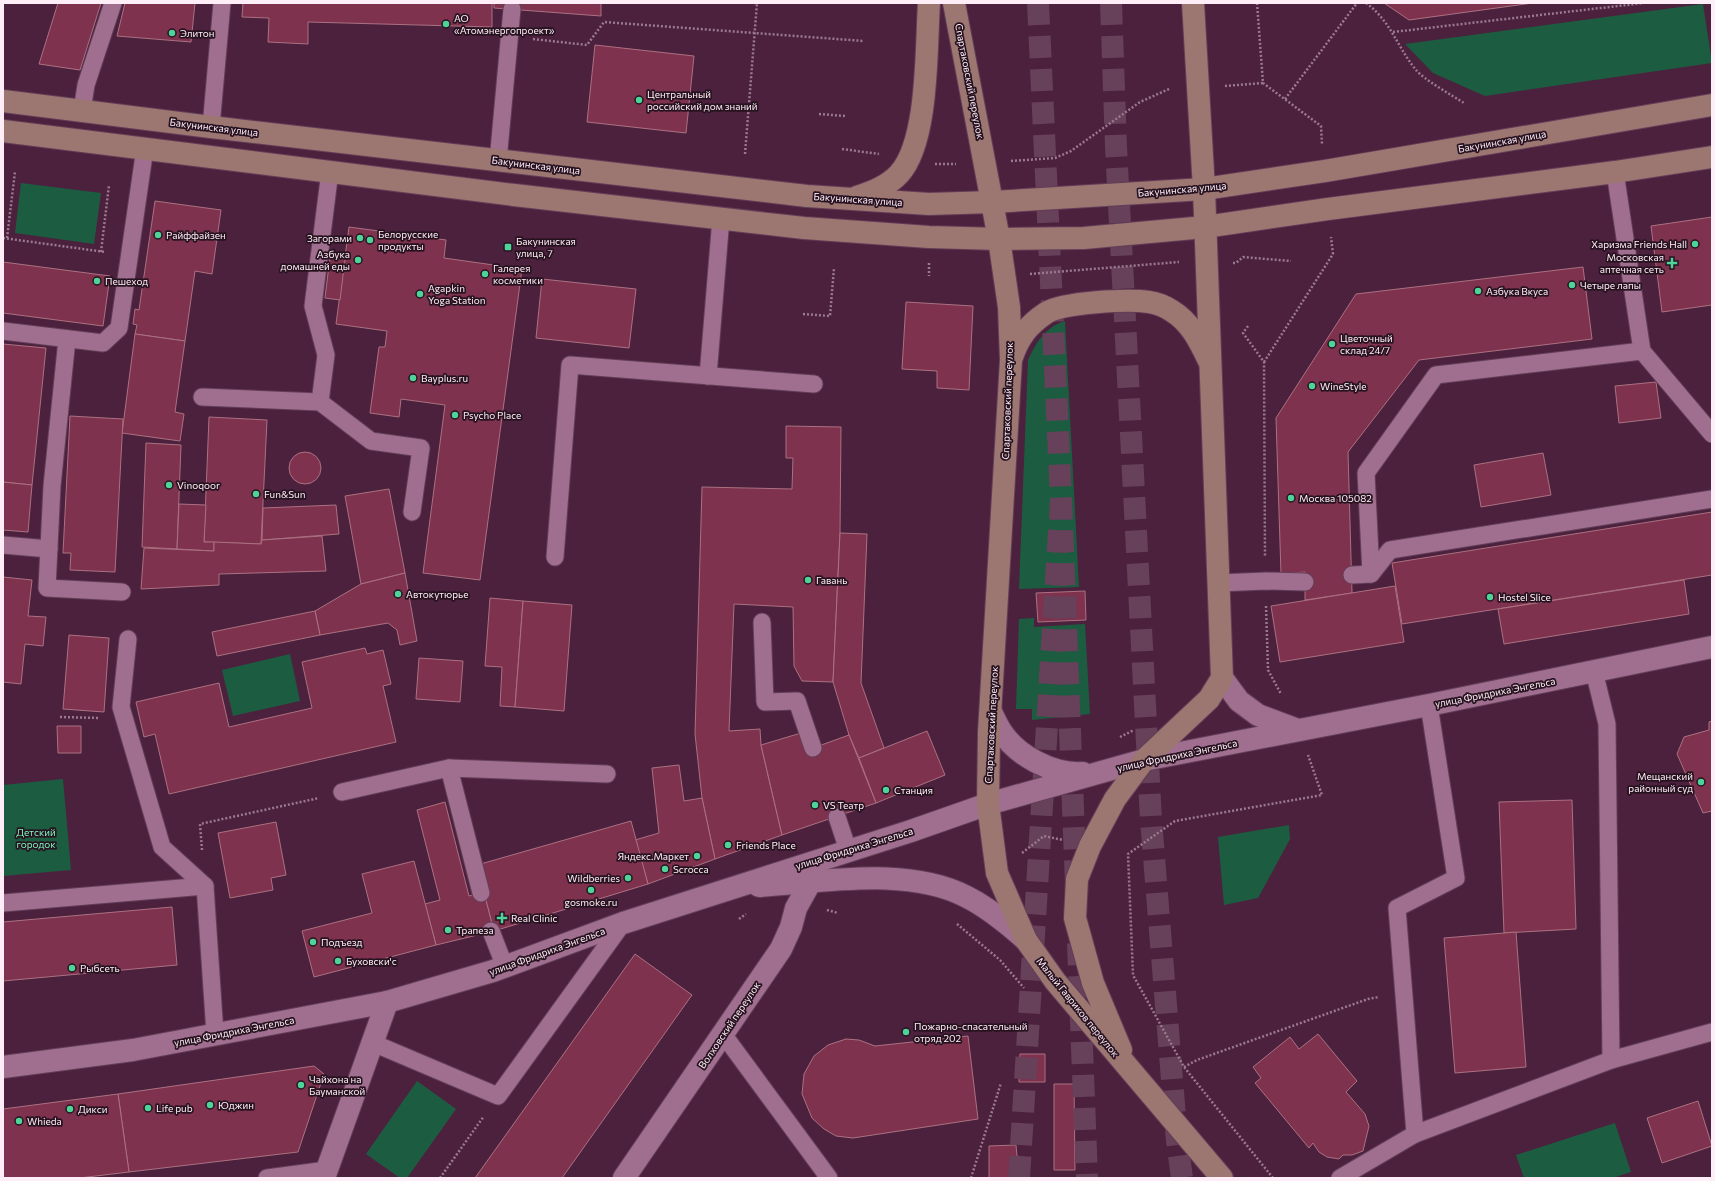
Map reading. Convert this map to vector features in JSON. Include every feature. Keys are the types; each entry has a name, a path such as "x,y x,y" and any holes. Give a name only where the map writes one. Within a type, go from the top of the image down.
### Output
{"main road":[{"path":"852,199 887,184 900,174 908,161 917,134 921,112 929,3"},
{"name":"Спартаковский переулок","path":"954,3 993,202 1009,307 1011,360 991,712 988,804"},
{"path":"1144,760 1209,699 1222,678 1204,189 1193,3"},
{"name":"Бакунинская улица","path":"3,101 498,161 807,196 929,204 993,202 1204,189 1326,171 1712,105"},
{"path":"3,131 514,195 812,229 929,237 999,239 1084,238 1205,227 1328,209 1615,172 1712,157"},
{"path":"1011,360 1019,338 1034,321 1048,312 1082,303 1149,302 1171,310 1184,320 1198,338 1210,363"},
{"name":"Малый Гавриков переулок","path":"1130,1071 1093,983 1075,918 1077,879 1090,846 1115,799 1144,760"},
{"name":"Малый Гавриков переулок","path":"988,804 997,873 1026,940 1055,981 1222,1178"}],"street":[{"name":"улица Фридриха Энгельса","path":"3,1067 133,1050 387,1002 505,967 623,922 988,804 1144,760 1429,705 1712,647"},
{"path":"1222,678 1239,701 1258,715 1299,730"},
{"path":"991,712 1001,732 1017,749 1036,762 1058,770 1081,774 1104,771"},
{"name":"Волховский переулок","path":"624,1178 781,949 791,927 796,908 810,883 811,862"},
{"path":"726,888 854,880 909,880 938,886 967,896 998,916 1026,940"},
{"path":"325,1174 387,1002"}],"lane":[{"path":"82,111 86,85 113,3"},
{"path":"211,127 222,3"},
{"path":"498,161 512,9"},
{"path":"3,331 103,343 119,328 145,148"},
{"path":"320,402 326,355 313,306 330,171"},
{"path":"1615,172 1642,351 1712,434"},
{"path":"708,376 720,218"},
{"path":"67,339 52,486 47,588 122,592"},
{"path":"1371,574 1366,473 1436,375 1642,351"},
{"path":"555,557 570,365 814,384"},
{"path":"202,396 320,402 371,441 421,448 412,512"},
{"path":"1352,575 1371,574 1390,550 1712,499"},
{"path":"3,545 49,549"},
{"path":"1218,583 1266,580 1305,582"},
{"path":"762,622 765,702 797,701 813,748"},
{"path":"128,639 121,707 162,847 205,886 215,1034"},
{"path":"1594,671 1607,724 1611,1060"},
{"path":"1415,1134 1397,908 1456,878 1429,705"},
{"path":"449,768 481,893"},
{"path":"342,792 449,768 607,774"},
{"path":"837,817 848,850"},
{"path":"3,903 205,886"},
{"path":"373,1043 498,1096 623,922"},
{"path":"491,931 505,967"},
{"path":"1340,1178 1415,1134 1611,1060 1712,1032"},
{"path":"723,1034 829,1178"},
{"path":"267,1178 325,1174"}],"path":[{"path":"745,154 757,3"},
{"path":"1257,3 1263,83"},
{"path":"1285,99 1357,3"},
{"path":"1366,3 1376,11 1393,32 1416,71 1464,103"},
{"path":"1393,32 1644,3"},
{"path":"510,37 587,45 604,22 864,41"},
{"path":"1224,86 1263,83 1321,126 1323,146"},
{"path":"1008,161 1055,158 1071,151 1140,102 1170,89"},
{"path":"819,114 845,116"},
{"path":"842,150 881,154"},
{"path":"929,165 961,163"},
{"path":"15,172 5,238 129,255"},
{"path":"101,252 109,184"},
{"path":"1273,1178 1184,1067 1134,975 1128,854 1174,821 1322,795 1299,730 1268,670 1264,362 1333,254 1331,233"},
{"path":"1230,263 1236,263 1243,257 1291,261"},
{"path":"1024,274 1184,262"},
{"path":"803,314 830,316 834,268"},
{"path":"1248,326 1243,333 1264,362"},
{"path":"60,717 124,719"},
{"path":"1119,737 1139,728"},
{"path":"205,886 200,824 342,792"},
{"path":"1017,858 1044,836 1064,840"},
{"path":"1184,1067 1197,1060 1368,999 1404,993"},
{"path":"971,1178 1001,1083"},
{"path":"440,1178 498,1096"}],"green space":[{"path":"1703,4 1712,63 1485,96 1433,73 1405,44"},
{"path":"21,183 101,193 94,244 15,233"},
{"path":"1065,321 1079,587 1019,589 1028,360 1034,347 1042,336 1052,327"},
{"path":"1034,618 1034,627 1085,624 1090,714 1032,720 1032,709 1016,709 1019,619"},
{"path":"290,654 300,701 233,716 222,670"},
{"name":"Детский городок","path":"63,779 71,870 3,876 3,785"},
{"path":"1289,825 1290,839 1258,898 1224,905 1218,837"},
{"path":"417,1081 456,1109 407,1178 400,1178 366,1154"},
{"path":"1615,1123 1631,1172 1612,1178 1524,1178 1516,1155"}],"building":[{"path":"58,3 101,3 80,70 39,64"},
{"path":"125,3 195,3 191,42 117,36"},
{"name":"АО «Атомэнергопроект»","path":"243,3 492,3 492,27 308,22 308,44 268,42 269,18 242,17"},
{"path":"494,3 601,3 601,16 494,8"},
{"path":"1384,3 1533,3 1409,20"},
{"name":"Центральный российский дом знаний","path":"595,45 694,56 686,133 587,122"},
{"path":"155,201 221,210 212,274 195,271 185,341 135,334 137,325 133,324 135,309 139,310"},
{"path":"1712,217 1712,305 1662,312 1651,226"},
{"path":"349,227 446,240 444,258 522,269 480,580 423,573 445,405 401,399 399,417 370,413 379,347 385,347 387,331 336,324"},
{"path":"330,257 345,259 340,300 325,298"},
{"path":"3,262 110,276 103,326 3,313"},
{"path":"1583,267 1592,339 1419,360 1348,452 1352,593 1305,600 1305,572 1281,574 1276,418 1356,294"},
{"path":"542,279 636,289 629,348 536,338"},
{"path":"906,302 973,306 969,390 937,388 937,371 902,369"},
{"path":"135,334 185,341 175,412 184,414 180,441 122,433"},
{"path":"3,344 46,348 32,485 3,482"},
{"path":"1656,382 1661,418 1619,423 1615,386"},
{"path":"70,416 123,419 115,572 70,570 71,553 63,553"},
{"path":"209,417 267,420 261,544 204,542"},
{"path":"786,426 841,427 840,533 833,682 802,681 794,666 793,607 734,604 729,731 760,729 761,745 782,835 715,859 702,798 695,734 702,487 792,489 793,458 786,458"},
{"path":"146,443 181,445 177,549 142,547"},
{"path":"302,452 308,452 318,459 321,468 320,474 314,481 308,484 302,484 292,477 289,471 289,465 296,455"},
{"path":"1543,453 1551,495 1481,507 1474,465"},
{"path":"3,482 32,485 28,532 3,530"},
{"path":"389,489 405,573 361,584 345,496"},
{"path":"179,504 206,505 204,542 214,542 214,551 177,549"},
{"path":"336,505 339,534 262,540 263,508"},
{"path":"1712,512 1712,575 1402,624 1392,563"},
{"path":"840,533 867,534 861,683 884,748 859,758 849,735 833,682"},
{"path":"322,536 326,571 219,574 219,585 141,589 144,548 214,551 214,542 261,544 262,540"},
{"path":"405,573 417,641 400,645 397,630 388,623 320,635 315,611 361,584"},
{"path":"3,577 32,580 28,616 46,617 43,646 25,644 21,684 3,682"},
{"path":"1684,580 1689,614 1504,644 1498,609"},
{"path":"1395,586 1404,642 1280,662 1271,606"},
{"path":"1085,591 1086,620 1038,622 1036,593"},
{"path":"490,598 523,601 515,707 500,706 502,667 485,666"},
{"path":"523,601 572,605 564,711 515,707"},
{"path":"315,611 320,635 217,656 212,632"},
{"path":"69,635 109,638 104,712 63,709"},
{"path":"365,648 367,654 383,650 391,684 383,686 396,742 169,794 155,734 144,737 136,702 219,683 229,727 312,708 302,662"},
{"path":"419,658 463,661 460,702 416,699"},
{"name":"Мещанский районный суд","path":"1712,721 1712,811 1703,813 1677,754 1684,737 1709,730 1709,722"},
{"path":"57,726 81,726 81,753 58,753"},
{"path":"927,731 945,775 876,803 859,758"},
{"path":"801,733 813,748 849,735 876,803 782,835 761,745"},
{"path":"679,765 684,801 702,798 715,859 648,884 635,840 659,833 652,768"},
{"path":"1572,800 1576,929 1504,933 1499,802"},
{"path":"445,802 469,896 484,892 494,931 436,945 425,904 440,900 417,810"},
{"path":"631,821 648,884 494,931 477,865"},
{"path":"276,822 286,875 271,878 273,890 230,898 218,833"},
{"path":"414,861 436,945 314,977 302,931 372,913 362,874"},
{"path":"172,907 177,965 3,981 3,922"},
{"path":"1516,932 1526,1067 1455,1073 1444,938"},
{"path":"635,954 692,995 562,1178 475,1178"},
{"path":"1318,1034 1357,1081 1346,1092 1365,1114 1369,1126 1363,1151 1352,1155 1343,1155 1339,1159 1327,1157 1319,1152 1313,1143 1309,1148 1255,1083 1261,1078 1253,1067 1290,1037 1299,1049"},
{"path":"968,1036 978,1119 853,1138 836,1136 824,1129 812,1118 802,1094 804,1074 814,1056 828,1045 846,1039 859,1040 875,1046"},
{"path":"1020,1054 1045,1054 1045,1082 1019,1082"},
{"path":"314,1066 324,1074 298,1152 129,1172 118,1094"},
{"path":"1054,1084 1074,1084 1075,1170 1054,1170"},
{"path":"118,1094 129,1172 79,1178 3,1178 3,1109"},
{"path":"1698,1101 1712,1146 1662,1163 1647,1118"},
{"path":"1016,1145 1019,1178 989,1178 989,1146"}],"tunnel":[{"path":"1038,3 1061,499 1076,885"},
{"path":"1111,3 1116,147 1151,820 1177,1141 1182,1178"},
{"path":"1019,1178 1061,499"},
{"path":"1078,943 1087,1178"}],"place":[{"name":"АО «Атомэнергопроект»","path":"446,24"},
{"name":"Элитон","path":"172,33"},
{"name":"Центральный российский дом знаний","path":"639,100"},
{"name":"Райффайзен","path":"158,235"},
{"name":"Загорами","path":"360,238"},
{"name":"Белорусские продукты","path":"370,240"},
{"name":"Харизма Friends Hall","path":"1695,244"},
{"name":"Бакунинская улица, 7","path":"508,247"},
{"name":"Азбука домашней еды","path":"358,260"},
{"name":"Московская аптечная сеть","path":"1672,263"},
{"name":"Галерея косметики","path":"485,274"},
{"name":"Пешеход","path":"97,281"},
{"name":"Четыре лапы","path":"1572,285"},
{"name":"Азбука Вкуса","path":"1478,291"},
{"name":"Agapkin Yoga Station","path":"420,294"},
{"name":"Цветочный склад 24/7","path":"1332,344"},
{"name":"Bayplus.ru","path":"413,378"},
{"name":"WineStyle","path":"1312,386"},
{"name":"Psycho Place","path":"455,415"},
{"name":"Vinoqoor","path":"169,485"},
{"name":"Fun&Sun","path":"256,494"},
{"name":"Москва 105082","path":"1291,498"},
{"name":"Гавань","path":"808,580"},
{"name":"Автокутюрье","path":"398,594"},
{"name":"Hostel Slice","path":"1490,597"},
{"name":"Мещанский районный суд","path":"1701,782"},
{"name":"Станция","path":"886,790"},
{"name":"VS Театр","path":"815,805"},
{"name":"Friends Place","path":"728,845"},
{"name":"Яндекс.Маркет","path":"697,856"},
{"name":"Scrocca","path":"665,869"},
{"name":"Wildberries","path":"628,878"},
{"name":"gosmoke.ru","path":"591,890"},
{"name":"Real Clinic","path":"502,918"},
{"name":"Трапеза","path":"448,930"},
{"name":"Подъезд","path":"313,942"},
{"name":"Буховски'с","path":"338,961"},
{"name":"Рыбсеть","path":"72,968"},
{"name":"Пожарно-спасательный отряд 202","path":"906,1032"},
{"name":"Чайхона на Бауманской","path":"301,1085"},
{"name":"Юджин","path":"210,1105"},
{"name":"Life pub","path":"148,1108"},
{"name":"Дикси","path":"70,1109"},
{"name":"Whieda","path":"19,1121"}]}
